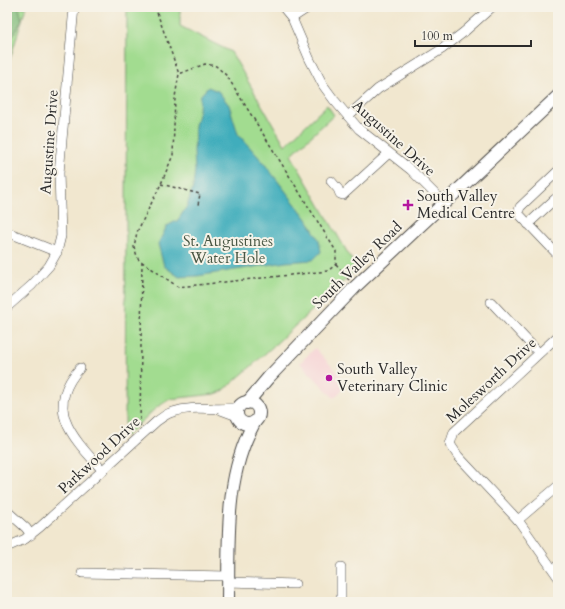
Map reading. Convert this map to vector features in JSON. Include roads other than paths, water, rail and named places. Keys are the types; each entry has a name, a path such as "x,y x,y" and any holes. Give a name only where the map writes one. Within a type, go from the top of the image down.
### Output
{"main road":[{"name":"South Valley Road","path":"228,602 232,496 236,468 241,449 244,411 260,394 268,378 354,287 558,96"},
{"name":"South Valley Road","path":"241,449 258,416 244,411"}],"street":[{"name":"Augustine Drive","path":"7,307 32,285 50,266 57,252 61,236 59,173 74,7"},
{"name":"Augustine Drive","path":"283,7 292,18 310,60 323,85 334,100 365,134 411,170 444,203"},
{"path":"292,18 309,7"},
{"path":"348,116 378,89 442,49 492,7"},
{"path":"331,181 338,189 340,194 343,195 389,153"},
{"path":"558,171 520,207 518,213 558,255"},
{"path":"528,224 555,199 558,202"},
{"path":"7,232 57,252"},
{"path":"491,302 539,353"},
{"name":"Molesworth Drive","path":"558,336 454,432 450,444 458,456 518,520 558,577"},
{"path":"80,368 72,376 63,397 63,412 71,432 80,446 103,471"},
{"name":"Parkwood Drive","path":"7,547 28,537 103,471 156,421 172,412 182,409 199,408 244,411"},
{"path":"518,520 558,486"},
{"path":"7,512 26,528 28,537"},
{"path":"341,567 341,602"},
{"path":"82,573 228,579 295,584"}],"water":[{"path":"208,87 218,91 229,105 238,134 263,162 307,219 319,240 321,252 313,260 286,262 197,276 179,277 164,266 158,244 167,226 178,220 187,206 193,187 195,170 195,126 199,110 200,96"}],"place":[{"name":"South Valley Medical Centre","path":"408,205"},
{"name":"South Valley Veterinary Clinic","path":"329,378"}],"park label":[{"name":"St. Augustines Water Hole","path":"228,250"}]}
